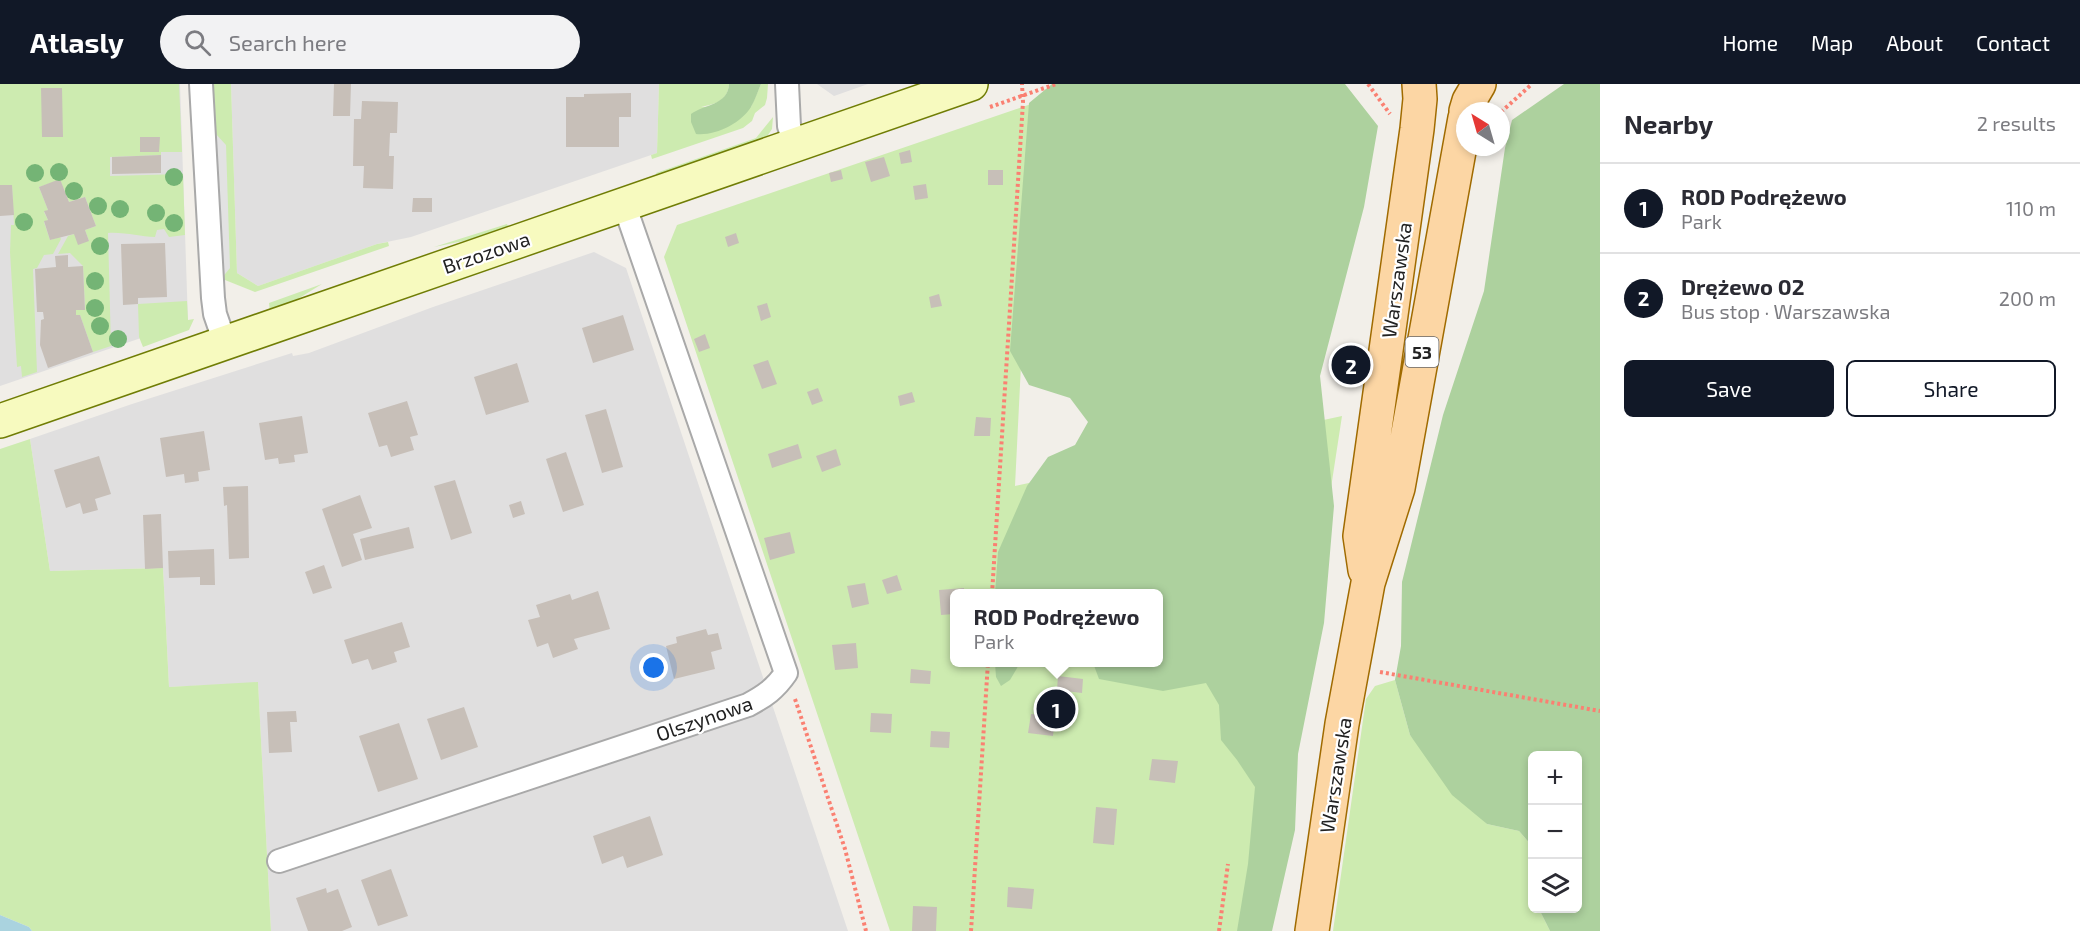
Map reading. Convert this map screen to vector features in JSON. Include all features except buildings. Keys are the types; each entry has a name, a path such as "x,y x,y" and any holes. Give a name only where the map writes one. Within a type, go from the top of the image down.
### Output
{"main road":[{"name":"Brzozowa","path":"0,421 971,84"},
{"name":"Warszawska","path":"1368,583 1360,536 1417,129 1419,84"},
{"path":"1469,102 1479,84"},
{"name":"Warszawska","path":"1312,931 1352,667 1368,583 1398,488 1458,156"}],"street":[{"path":"201,84 213,298 215,314 225,343"},
{"path":"787,84 789,126 795,146"},
{"path":"624,204 786,672"},
{"name":"Olszynowa","path":"279,861 748,705 767,695 786,672"}],"path":[{"path":"992,589 1022,84"},
{"path":"1510,104 1532,84"},
{"path":"971,931 988,667"},
{"path":"1352,667 1600,711"},
{"path":"786,672 845,849 866,931"},
{"path":"1219,931 1228,864"}],"shaded area":[{"path":"0,84 180,84 188,322 0,386"},
{"path":"231,84 659,84 657,153 411,237 377,244 258,286 237,273"},
{"path":"817,84 868,84 834,96"},
{"path":"215,133 226,145 230,268 221,279"},
{"path":"594,252 626,268 848,931 271,931 258,683 169,687 163,568 50,571 30,439 292,353 293,356 309,353 433,307"}],"green space":[{"path":"0,84 179,84 182,152 110,157 110,176 183,174 185,235 169,237 164,229 157,230 155,237 108,233 111,346 93,352 80,315 76,315 76,310 85,309 83,266 70,253 58,254 68,236 74,234 89,241 85,230 96,226 85,197 69,202 60,180 39,187 48,210 44,212 48,220 44,222 50,240 60,237 61,239 53,254 44,255 37,268 33,269 37,372 22,377 21,366 17,367 10,252 11,225 14,225 12,185 0,185"},
{"path":"213,84 231,84 237,273 258,286 377,244 388,242 389,246 255,292 221,280"},
{"path":"659,84 729,84 723,98 716,103 701,107 751,107 761,84 768,84 765,105 743,128 652,159 651,155 657,153"},
{"path":"729,84 761,84 751,107 741,118 720,131 696,134 691,122 691,114 720,100 728,91"},
{"path":"1052,84 1345,84 1378,126 1364,207 1320,376 1334,506 1324,623 1298,754 1295,830 1272,931 1237,931 1248,864 1255,787 1221,740 1219,705 1206,683 1163,691 1099,679 1094,667 1163,667 1163,589 995,589 998,552 1027,486 1048,457 1075,445 1088,422 1070,398 1029,385 1010,351 1029,103"},
{"path":"1564,84 1600,84 1600,931 1550,931 1541,913 1582,913 1582,751 1528,751 1528,841 1519,831 1487,824 1452,795 1410,735 1395,680 1401,646 1402,582 1443,415 1484,291 1504,156 1510,156 1512,120"},
{"path":"1034,103 1015,486 1342,416 1263,931 890,931 664,257 677,225"},
{"path":"773,117 772,129 764,141 657,176 656,173 756,138"},
{"path":"507,224 509,228 498,234 434,247"},
{"path":"322,284 283,308 270,313 269,303"},
{"path":"187,301 188,320 194,319 189,330 143,347 139,337 138,304"},
{"path":"30,439 50,571 163,568 169,687 258,682 271,931 32,931 29,927 0,915 0,449"},
{"path":"995,667 1018,667 1010,680 1001,686 996,677"},
{"path":"1395,680 1410,735 1487,824 1519,831 1528,841 1528,913 1541,913 1550,931 1333,931 1366,699 1375,686"}],"water":[{"path":"0,915 29,927 32,931 0,931"}],"place":[{"name":"Drężewo 02","path":"1351,365"},
{"name":"ROD Podrężewo","path":"1056,709"}]}
